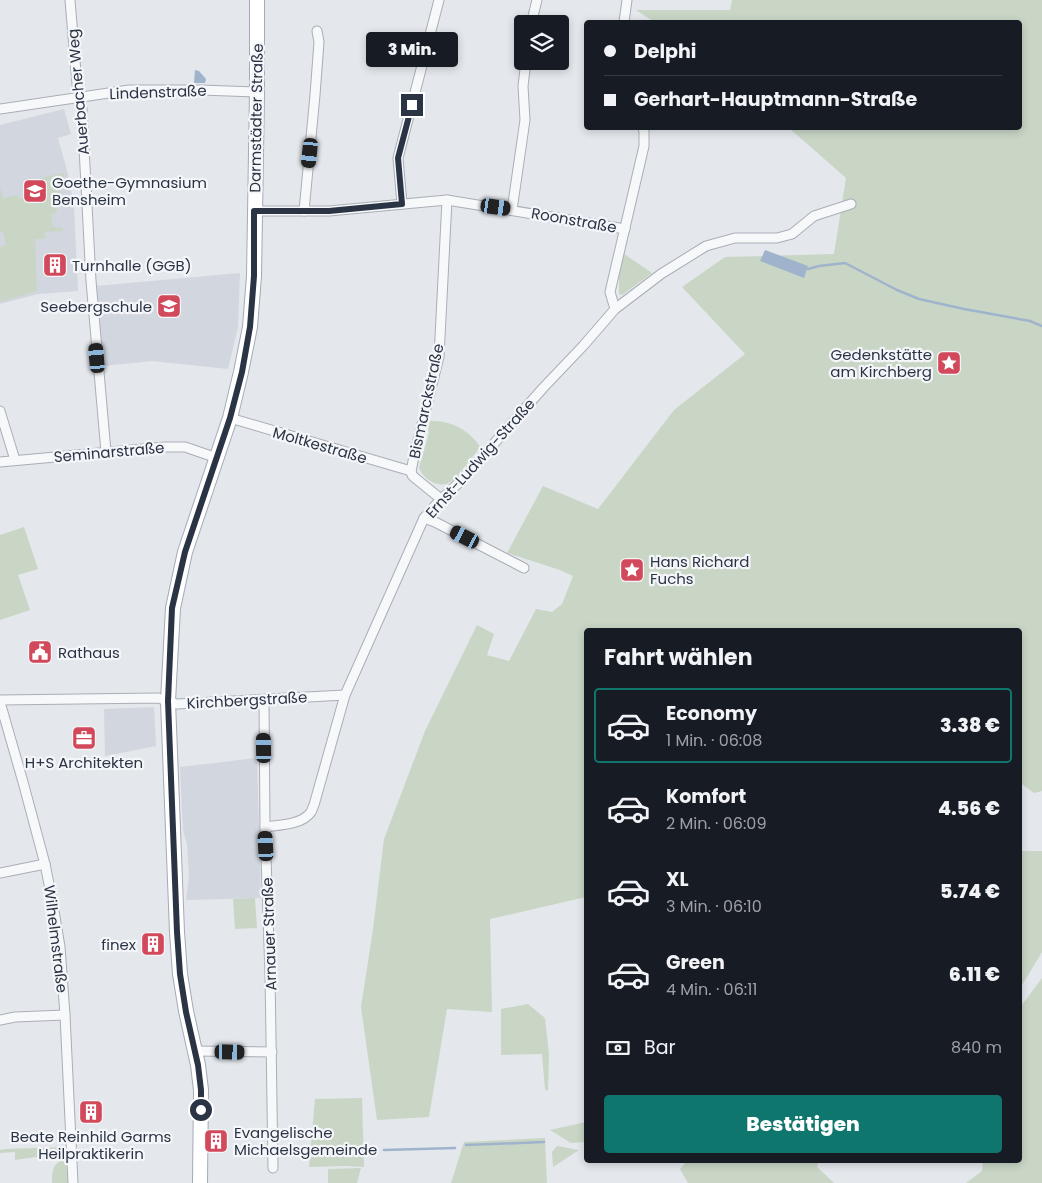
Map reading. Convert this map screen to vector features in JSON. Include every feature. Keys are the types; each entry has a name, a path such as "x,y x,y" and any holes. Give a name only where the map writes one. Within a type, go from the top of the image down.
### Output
{"main road":[{"name":"Darmstädter Straße","path":"200,1183 201,1090 198,1065 180,974 177,932 168,701 172,608 185,552 230,418 242,372 250,327 254,276 257,0"}],"street":[{"name":"Auerbacher Weg","path":"70,0 74,58 82,109 91,281 106,452"},
{"path":"402,204 398,158 439,0"},
{"path":"533,15 537,0"},
{"path":"624,20 626,0"},
{"path":"304,211 316,86 319,42 317,31"},
{"path":"512,210 525,120 523,86 525,70"},
{"name":"Lindenstraße","path":"0,109 129,90 257,92"},
{"path":"615,309 610,292 644,146 643,130"},
{"name":"Roonstraße","path":"254,211 343,210 447,200 625,229"},
{"name":"Bismarckstraße","path":"441,499 415,478 411,471 439,357 447,200"},
{"name":"Ernst-Ludwig-Straße","path":"265,827 289,823 304,818 310,813 314,805 345,695 424,518 461,481 543,388 584,346 615,309 661,274 706,246 735,238 777,238 792,234 814,216 851,204"},
{"path":"0,411 15,460"},
{"name":"Moltkestraße","path":"230,418 411,471"},
{"name":"Seminarstraße","path":"0,462 165,447 185,448 217,458"},
{"path":"424,518 524,568"},
{"name":"Kirchbergstraße","path":"0,701 158,698 177,704 345,695"},
{"name":"Arnauer Straße","path":"264,700 273,1168"},
{"name":"Wilhelmstraße","path":"0,701 45,864 60,947 73,1183"},
{"path":"0,873 45,864"},
{"path":"0,1020 15,1017 65,1015"},
{"path":"195,1051 272,1052"}],"shaded area":[{"name":"Goethe-Gymnasium Bensheim","path":"64,109 71,134 58,138 68,174 74,207 78,291 38,294 0,304 0,125"},
{"name":"Seebergschule","path":"240,273 238,327 228,369 152,361 104,366 96,286"},
{"path":"154,707 156,746 105,756 104,709"},
{"path":"257,758 261,898 186,900 189,875 187,845 183,830 180,767"}],"green space":[{"path":"732,0 1042,0 1042,791 1034,793 1022,784 1022,628 584,628 584,897 490,919 492,1012 447,1009 429,1117 377,1120 361,1007 384,839 425,731 477,625 494,634 487,655 509,661 536,609 552,612 562,604 573,576 507,553 543,486 598,509 674,410 745,354 682,287 725,257 834,254 846,178 791,130 1022,130 1022,20 651,20 636,10 730,10"},
{"path":"63,173 65,184 58,186 61,194 55,201 57,208 51,218 53,227 63,228 63,231 45,232 45,239 35,239 37,291 0,302 0,247 6,245 3,232 0,232 0,187 3,198 18,195 19,199 30,197 28,192 32,191 29,181"},
{"path":"624,254 652,273 622,295 619,294 619,274"},
{"path":"430,421 445,422 459,427 471,436 480,447 459,474 447,484 438,484 428,480 419,468 429,433"},
{"path":"24,527 38,569 18,575 30,610 0,620 0,535"},
{"path":"1022,851 1042,851 1042,952 1022,985"},
{"path":"255,898 257,928 235,929 233,899"},
{"path":"1042,978 1042,1183 966,1183 982,1171 983,1163 1022,1163 1022,1005"},
{"path":"528,1004 545,1018 549,1054 547,1091 545,1089 542,1054 501,1055 501,1009"},
{"path":"362,1098 364,1167 309,1167 315,1099"},
{"path":"584,1122 584,1142 571,1143 550,1130"},
{"path":"545,1138 547,1183 451,1183 464,1142"},
{"path":"557,1146 579,1150 553,1167 552,1152"},
{"path":"65,1147 50,1155 15,1160 15,1152 0,1153 0,1150 5,1149"},
{"path":"60,1161 66,1161 68,1183 52,1183 52,1173"},
{"path":"685,1163 818,1163 817,1167 834,1183 688,1183 680,1169"},
{"path":"361,1168 357,1183 328,1183 328,1169"}],"water":[{"path":"195,70 199,71 206,79 205,83 194,83"},
{"path":"765,250 808,266 804,278 760,261"}],"waterway":[{"path":"808,269 845,263 897,290 919,299 1030,321 1042,326"},
{"path":"466,1145 544,1142"},
{"path":"384,1150 455,1148"}],"place":[{"name":"Goethe-Gymnasium Bensheim","path":"35,191"},
{"name":"Turnhalle (GGB)","path":"55,265"},
{"name":"Seebergschule","path":"169,306"},
{"name":"Gedenkstätte am Kirchberg","path":"949,363"},
{"name":"Hans Richard Fuchs","path":"632,570"},
{"name":"Rathaus","path":"40,652"},
{"name":"H+S Architekten","path":"84,738"},
{"name":"finex","path":"153,944"},
{"name":"Beate Reinhild Garms Heilpraktikerin","path":"91,1112"},
{"name":"Evangelische Michaelsgemeinde","path":"216,1141"}],"route":[{"path":"201,1110 198,1065 186,1012 180,974 177,932 168,701 172,608 185,552 230,418 242,372 250,327 254,276 254,211 329,211 402,204 398,158 412,105"}]}
